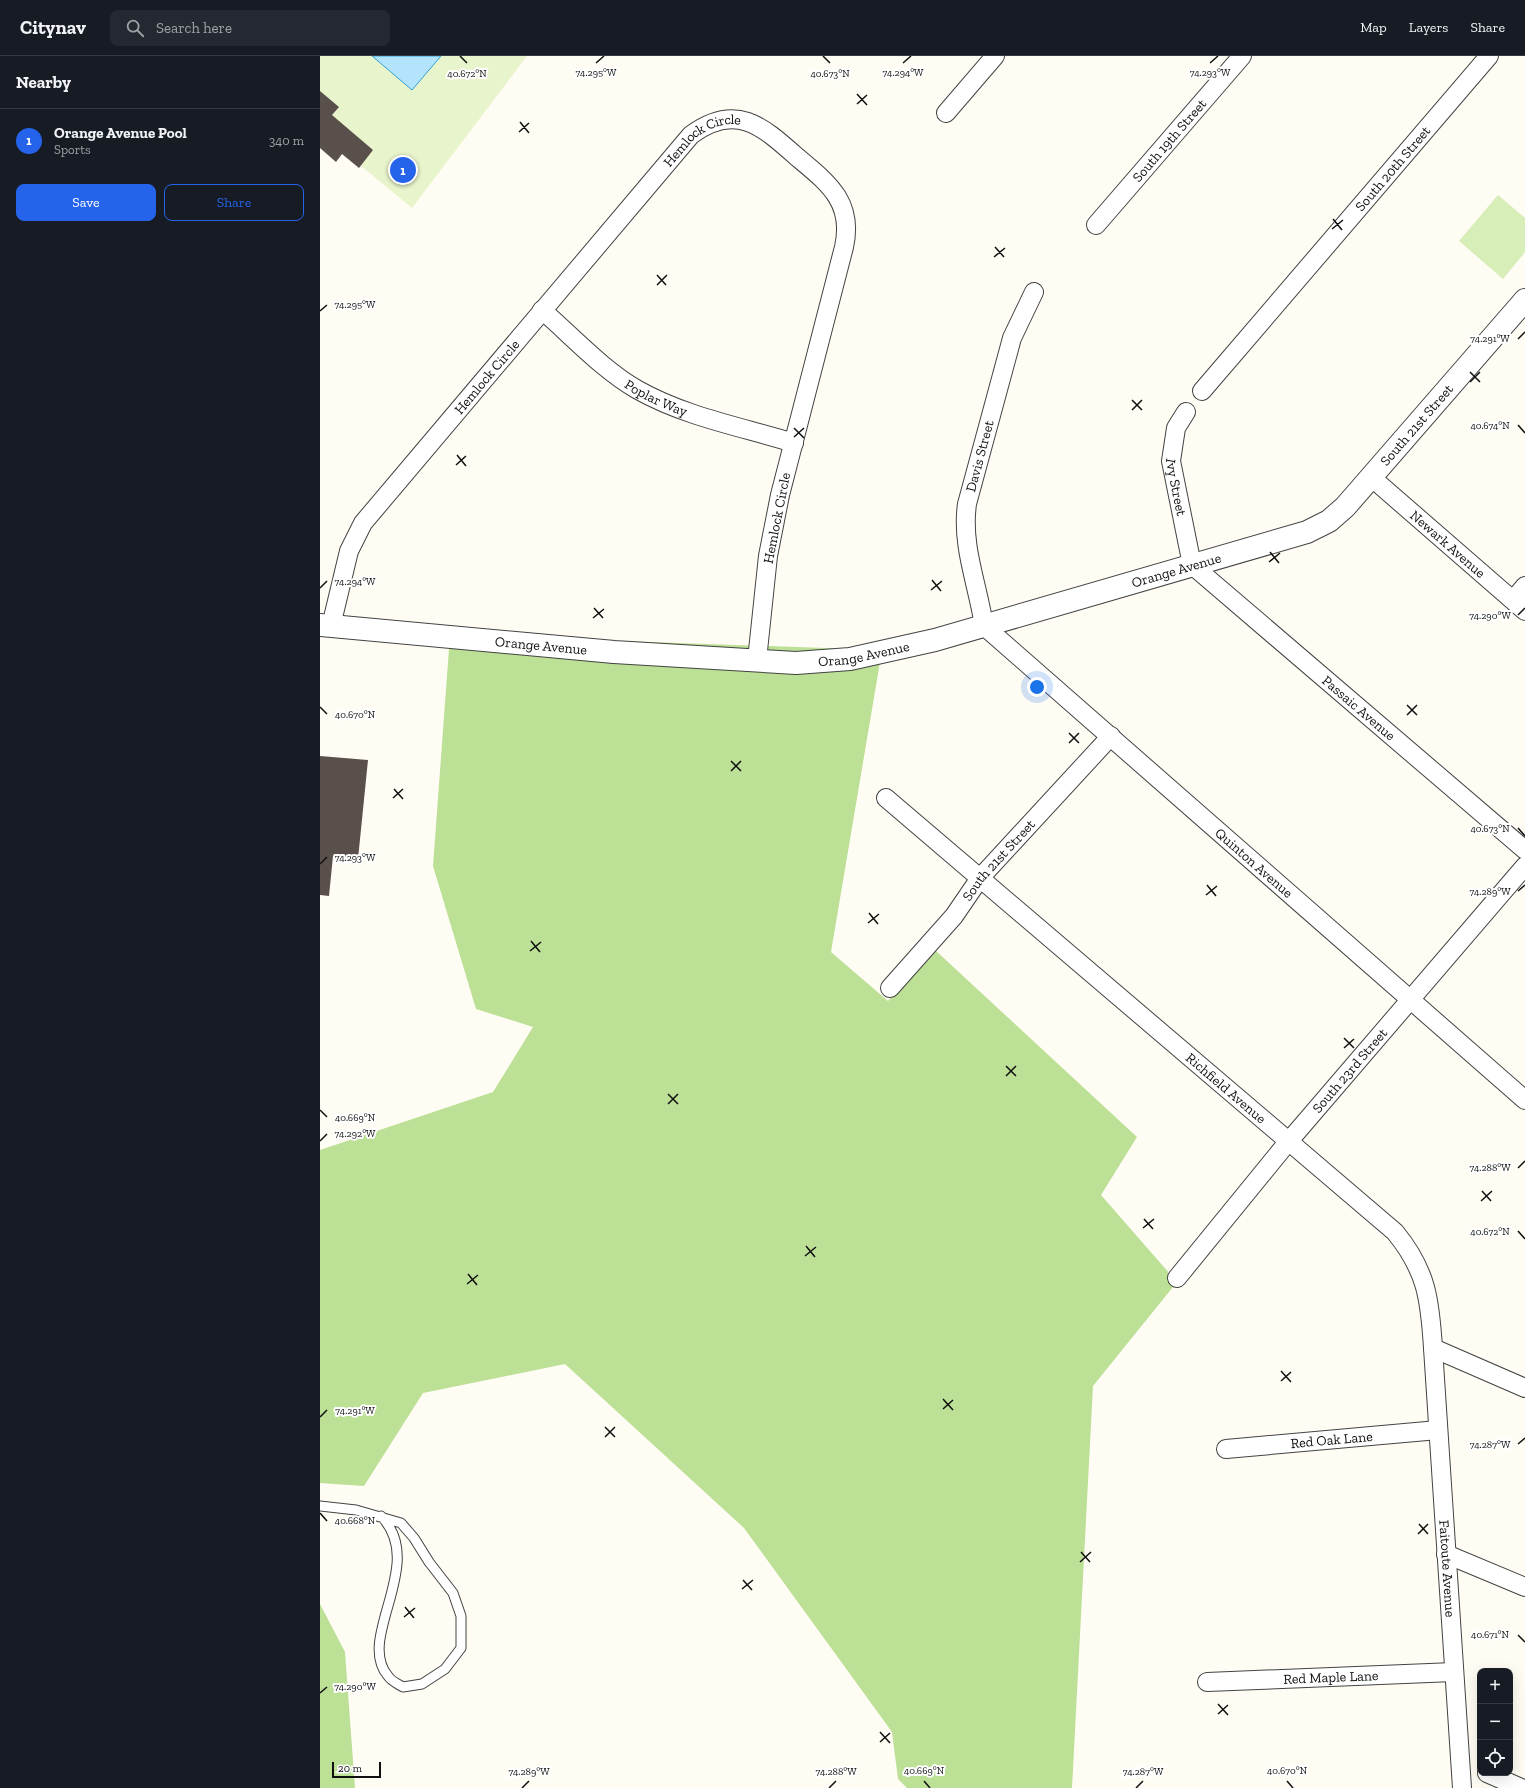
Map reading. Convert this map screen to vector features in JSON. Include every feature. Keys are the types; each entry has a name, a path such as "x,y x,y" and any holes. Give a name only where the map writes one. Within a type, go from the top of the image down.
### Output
{"street":[{"path":"946,113 995,56"},
{"name":"South 19th Street","path":"1096,225 1242,56"},
{"name":"South 20th Street","path":"1202,391 1490,56"},
{"name":"Hemlock Circle","path":"326,626 349,551 363,523 691,135 707,125 725,119 744,121 761,127 833,189 840,200 845,213 847,226 844,247 780,495 768,556 757,660"},
{"name":"Davis Street","path":"984,626 966,541 964,522 967,504 1012,338 1034,292"},
{"name":"South 21st Street","path":"1371,477 1525,300"},
{"name":"Poplar Way","path":"542,310 615,374 637,390 671,406 794,442"},
{"name":"Ivy Street","path":"1186,412 1176,428 1170,461 1192,566"},
{"name":"Orange Avenue","path":"326,626 614,652 796,662 850,659 935,640 1307,532 1330,521 1345,507 1371,477"},
{"name":"Newark Avenue","path":"1371,477 1519,605"},
{"name":"Passaic Avenue","path":"1192,566 1525,850"},
{"path":"1519,605 1525,586"},
{"name":"Quinton Avenue","path":"984,626 1525,1100"},
{"name":"South 21st Street","path":"890,988 954,916 980,878 1111,736"},
{"name":"Richfield Avenue","path":"886,798 1385,1222 1404,1243 1418,1266 1427,1292 1433,1348"},
{"name":"South 23rd Street","path":"1177,1278 1290,1140 1525,866"},
{"path":"1433,1348 1525,1388"},
{"name":"Faitoute Avenue","path":"1433,1348 1462,1788"},
{"name":"Red Oak Lane","path":"1226,1449 1438,1430"},
{"path":"1446,1554 1525,1588"},
{"name":"Red Maple Lane","path":"1208,1682 1454,1672"},
{"path":"1460,1761 1477,1769"},
{"path":"1494,1776 1520,1788"}],"lane":[{"path":"320,1506 356,1510 381,1516 401,1523 414,1538 429,1562 453,1593 461,1616 461,1648 445,1669 422,1684 403,1687 388,1677 380,1663 379,1644 395,1582 397,1549 390,1526 381,1516"}],"green space":[{"path":"320,56 527,56 412,208 320,132"},
{"path":"1498,195 1525,218 1525,252 1503,279 1459,241"},
{"path":"450,635 882,650 831,952 888,1001 935,950 1137,1137 1101,1195 1177,1282 1093,1386 1072,1788 907,1788 898,1779 892,1732 744,1528 565,1364 423,1393 364,1486 320,1483 320,1150 493,1092 533,1027 476,1009 433,866"},
{"path":"320,1604 345,1652 355,1788 320,1788"}],"water":[{"path":"372,56 441,56 412,90"}],"building":[{"path":"320,91 339,107 332,115 373,150 359,168 342,154 336,162 320,148"},
{"path":"320,756 368,760 358,859 333,856 329,896 320,895"}],"place":[{"name":"Orange Avenue Pool","path":"403,170"}]}
